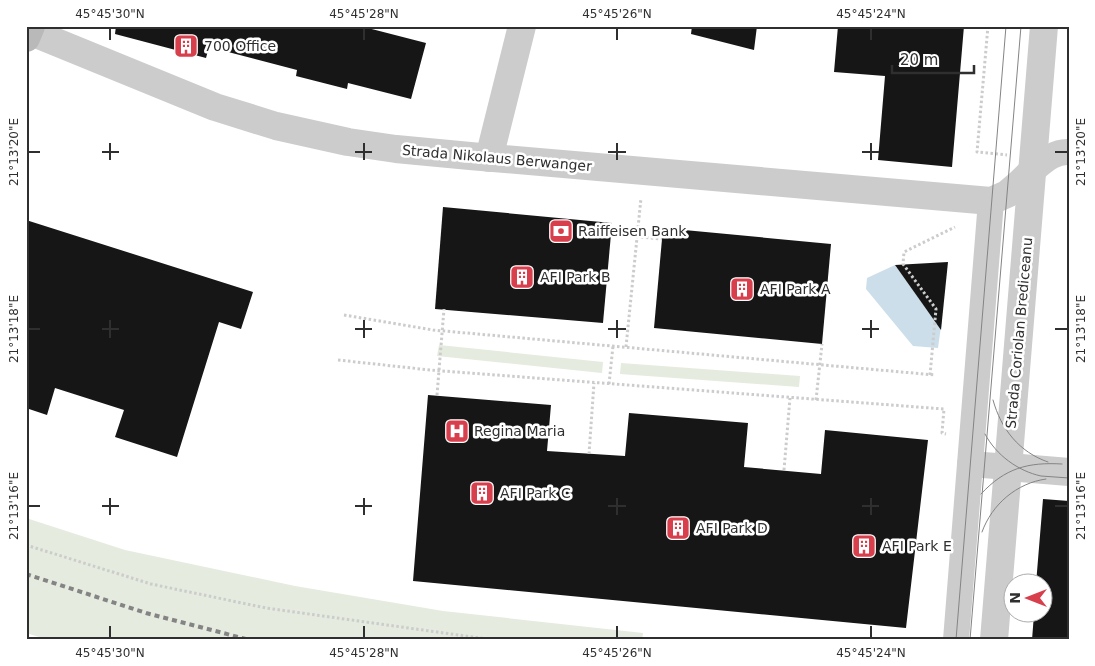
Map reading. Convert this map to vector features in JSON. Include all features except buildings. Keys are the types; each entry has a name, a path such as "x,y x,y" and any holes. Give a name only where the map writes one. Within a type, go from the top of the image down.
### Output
{"street":[{"path":"489,158 522,26"},
{"name":"Strada Coriolan Brediceanu","path":"994,640 1044,26"},
{"name":"Strada Nikolaus Berwanger","path":"29,32 207,104 276,126 373,146 489,158 991,201"},
{"path":"956,640 991,201 1007,194 1050,157 1069,152"},
{"path":"970,464 1069,472"}],"path":[{"path":"988,26 977,152 1010,156"},
{"path":"626,347 641,192"},
{"path":"930,375 936,310 903,264 904,252 958,225"},
{"path":"611,234 662,239"},
{"path":"438,395 444,310"},
{"path":"344,315 433,330 935,375"},
{"path":"816,400 822,344"},
{"path":"609,384 613,346"},
{"path":"338,360 430,370 944,410 942,433"},
{"path":"589,454 594,383"},
{"path":"784,470 790,398"},
{"path":"26,545 151,584 266,608 494,640"}],"shaded area":[{"path":"439,345 603,362 602,373 437,356"},
{"path":"621,363 800,376 799,387 620,374"},
{"path":"26,518 125,550 295,586 443,611 643,633 642,640 49,640 26,633"}],"water":[{"path":"895,265 927,310 942,319 938,348 913,346 866,289 867,278"}],"tram line":[{"path":"956,640 1006,26"},
{"path":"970,640 1021,26"},
{"path":"993,400 996,411 1006,430 1020,446 1048,462"},
{"path":"985,434 995,449 1016,466 1032,474 1069,478"},
{"path":"981,494 999,478 1018,468 1038,464 1062,464"},
{"path":"982,532 992,512 1007,496 1025,485 1046,479"}],"railway":[{"path":"26,574 146,613 250,640"}],"place":[{"name":"700 Office","path":"186,46"},
{"name":"Raiffeisen Bank","path":"561,231"},
{"name":"AFI Park B","path":"522,277"},
{"name":"AFI Park A","path":"742,289"},
{"name":"Regina Maria","path":"457,431"},
{"name":"AFI Park C","path":"482,493"},
{"name":"AFI Park D","path":"678,528"},
{"name":"AFI Park E","path":"864,546"}]}
